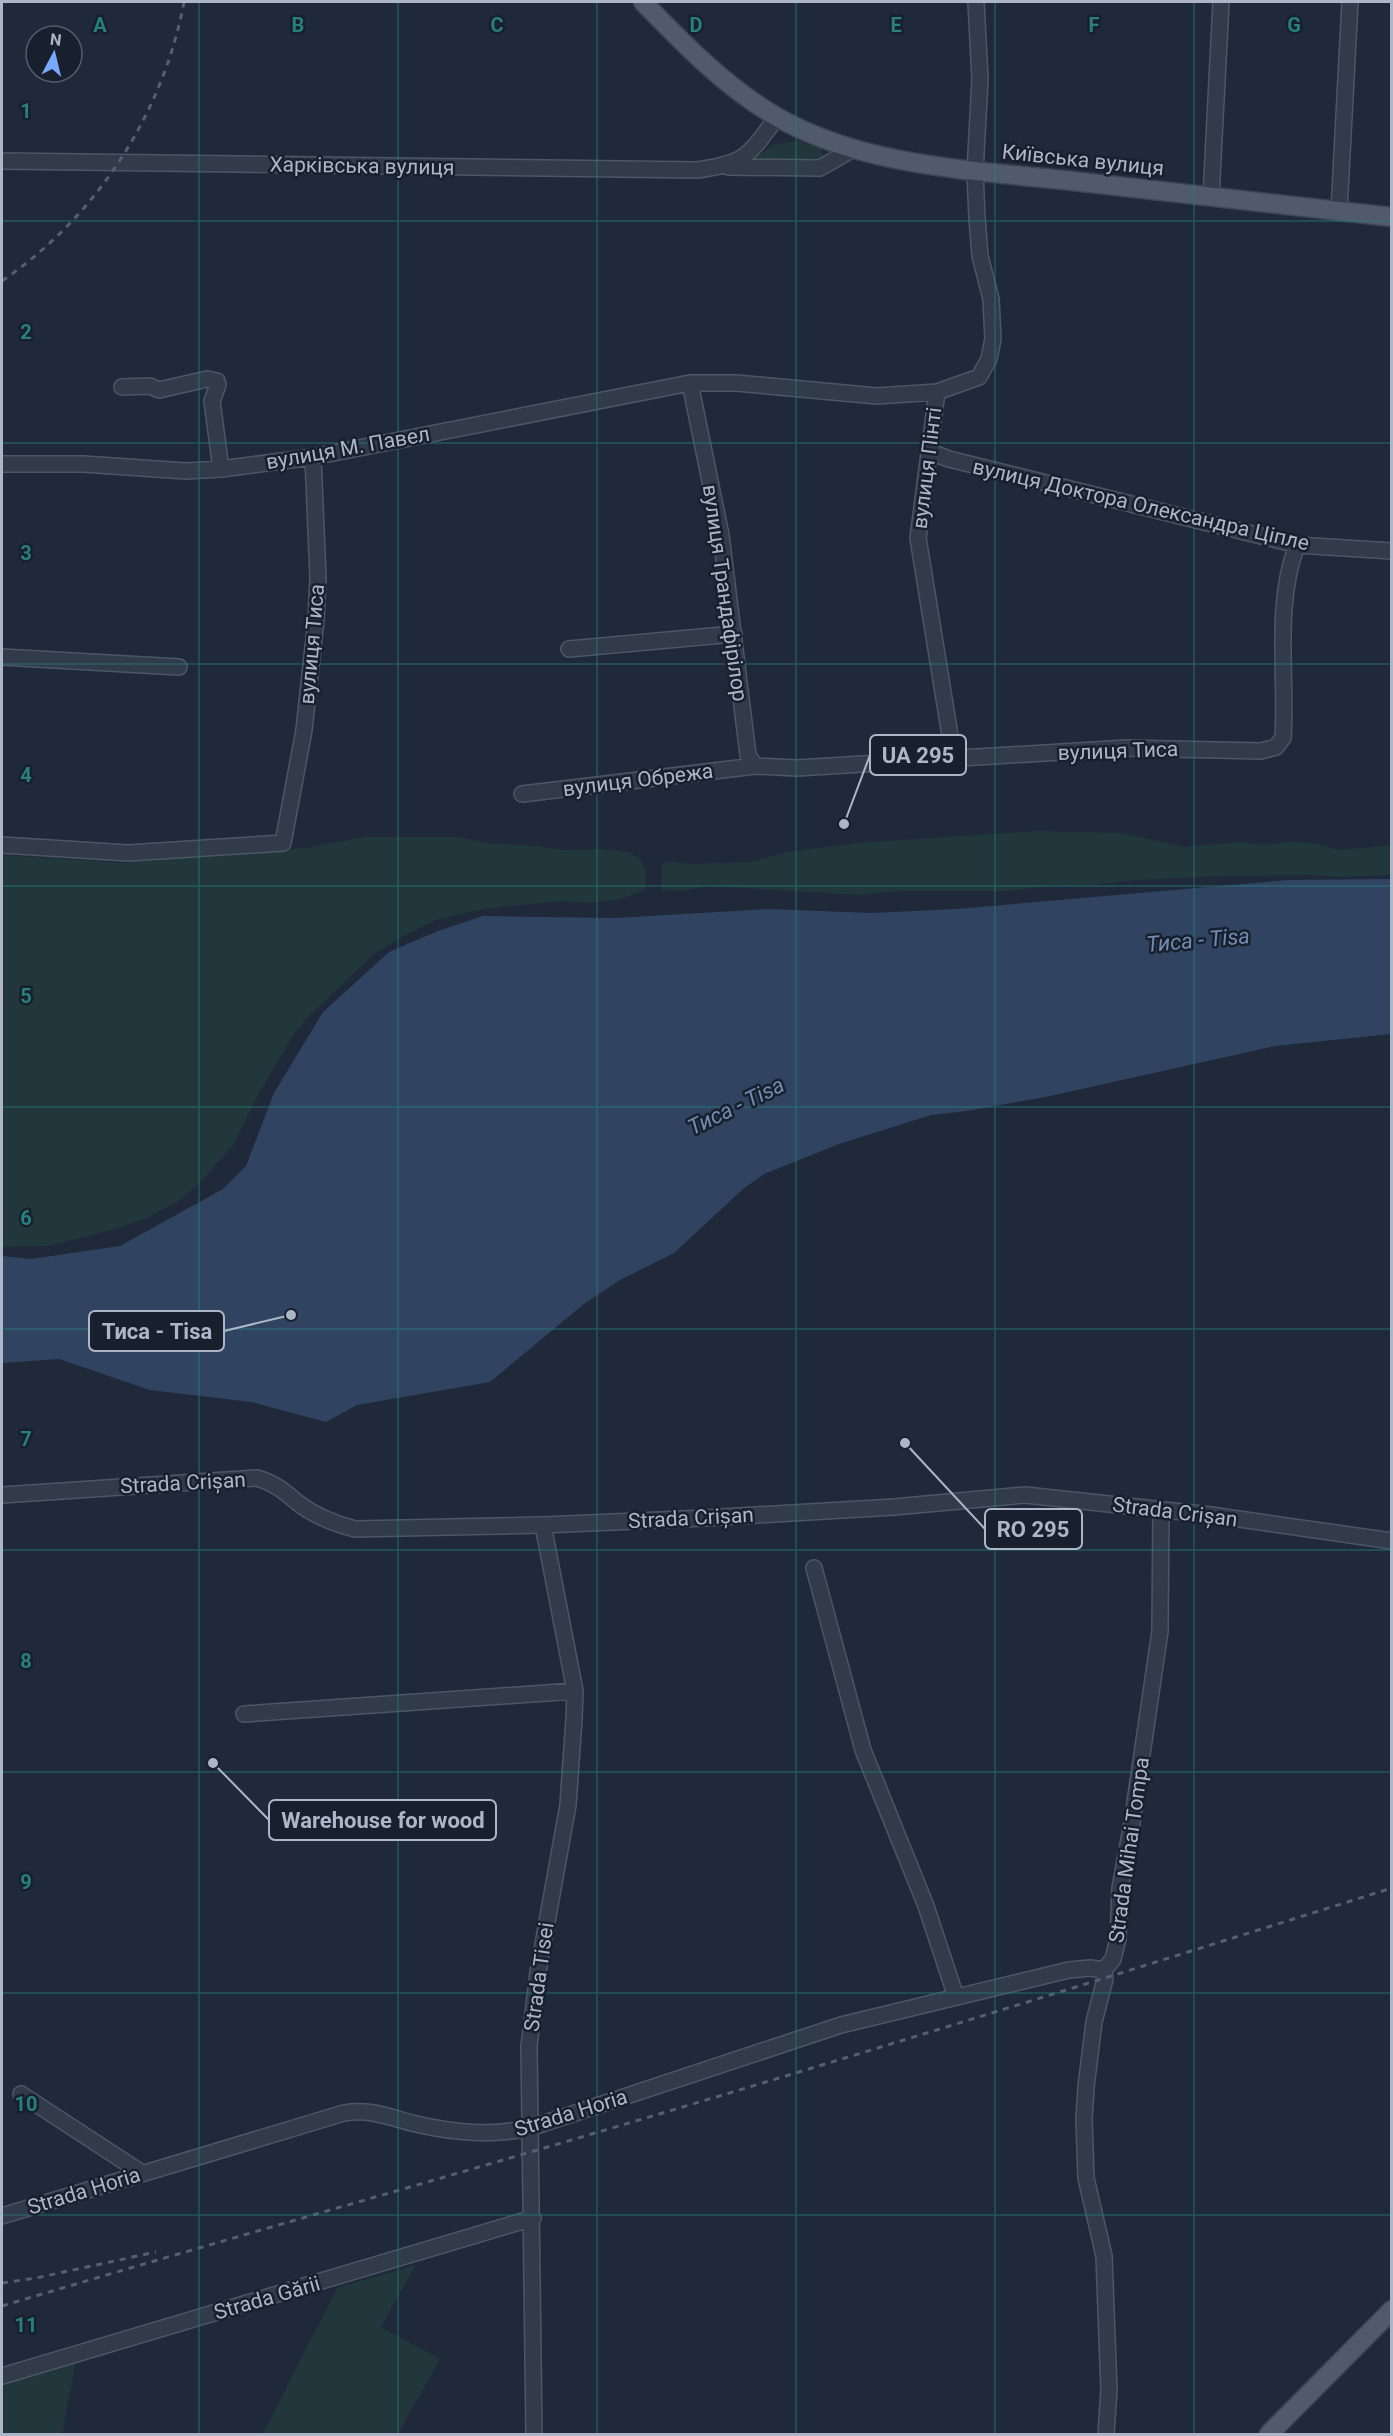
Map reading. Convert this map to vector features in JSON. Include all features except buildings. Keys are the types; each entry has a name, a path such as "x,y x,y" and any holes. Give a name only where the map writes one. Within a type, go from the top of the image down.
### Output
{"main road":[{"name":"Київська вулиця","path":"643,2 683,44 714,72 777,117 809,132 855,148 975,172 1392,217"},
{"path":"1269,2434 1392,2310"}],"street":[{"path":"975,172 980,79 976,2"},
{"path":"1211,197 1221,2"},
{"path":"1339,211 1350,2"},
{"name":"Харківська вулиця","path":"722,167 740,160 752,150 777,117"},
{"name":"Харківська вулиця","path":"2,161 697,170 722,167 820,168 855,148"},
{"name":"вулиця Пінті","path":"954,760 918,538 937,392 979,377 988,359 993,339 990,299 980,256 975,172"},
{"path":"122,387 150,386 159,390 207,379 217,381 218,385 212,401 221,469"},
{"path":"690,383 736,383 877,396 937,392"},
{"name":"вулиця М. Павел","path":"2,464 83,464 186,471 221,469 313,457 690,383"},
{"name":"вулиця Трандафірілор","path":"690,383 721,535 748,755 755,766"},
{"name":"вулиця Доктора Олександра Ціпле","path":"928,451 949,459 1297,545 1392,551"},
{"name":"вулиця Тиса","path":"2,845 128,852 283,843 304,730 316,620 318,578 313,457"},
{"name":"вулиця Тиса","path":"755,766 797,768 1125,748 1261,751 1276,747 1283,738 1284,622 1289,566 1297,545"},
{"path":"570,649 734,634"},
{"path":"2,657 179,667"},
{"name":"вулиця Обрежа","path":"522,794 755,766"},
{"name":"Strada Crișan","path":"2,1495 257,1478 279,1487 299,1504 333,1523 355,1528 543,1525 831,1511 1025,1495 1392,1541"},
{"name":"Strada Mihai Tompa","path":"1106,2434 1109,2390 1104,2256 1086,2178 1084,2119 1094,2022 1105,1978 1104,1970 1113,1959 1118,1939 1120,1888 1160,1631 1161,1511"},
{"name":"Strada Tisei","path":"534,2434 529,2046 532,2007 568,1805 575,1691 543,1525"},
{"path":"814,1568 863,1750 926,1906 956,1997"},
{"path":"244,1714 575,1691"},
{"name":"Strada Horia","path":"2,2216 357,2110 372,2111 414,2123 459,2132 505,2133 530,2128 841,2025 1069,1970 1090,1968 1104,1970"},
{"path":"21,2094 142,2174"},
{"name":"Strada Gării","path":"2,2376 533,2218"}],"green space":[{"path":"798,141 821,148 823,156 817,162 750,161 775,144"},
{"path":"1037,831 1121,833 1184,847 1240,842 1264,845 1288,842 1313,843 1340,850 1391,845 1391,875 1223,876 1136,880 1082,886 1057,885 1009,891 902,891 858,895 708,886 683,891 661,890 662,864 669,861 690,864 751,862 787,852 857,843"},
{"path":"365,837 458,837 487,843 540,846 561,850 601,849 627,852 641,859 646,872 645,890 621,899 591,903 561,901 485,909 438,919 400,938 374,954 305,1020 292,1037 258,1095 234,1144 199,1184 177,1202 147,1218 119,1228 49,1246 2,1247 2,855 127,863 224,853 305,848"},
{"path":"416,2265 381,2327 440,2359 398,2434 263,2434 337,2288"},
{"path":"76,2361 62,2434 2,2434 2,2383"}],"water":[{"path":"1391,879 1391,1034 1275,1046 1050,1096 931,1115 839,1144 764,1174 743,1189 674,1253 620,1280 584,1304 490,1382 357,1405 326,1422 251,1402 150,1390 59,1359 2,1363 2,1256 31,1259 120,1246 223,1189 246,1166 274,1093 323,1012 389,952 438,931 483,916 616,918 767,909 872,913 957,909 1288,880"}],"railway":[{"path":"2,281 36,255 67,226 120,160 142,123 160,84 174,44 184,2"},
{"path":"2,2306 749,2087 1392,1888"},
{"path":"2,2283 36,2278 156,2252"}],"place":[{"name":"UA 295","path":"844,824"},
{"name":"Тиса - Tisa","path":"291,1315"},
{"name":"RO 295","path":"905,1443"},
{"name":"Warehouse for wood","path":"213,1763"}]}
